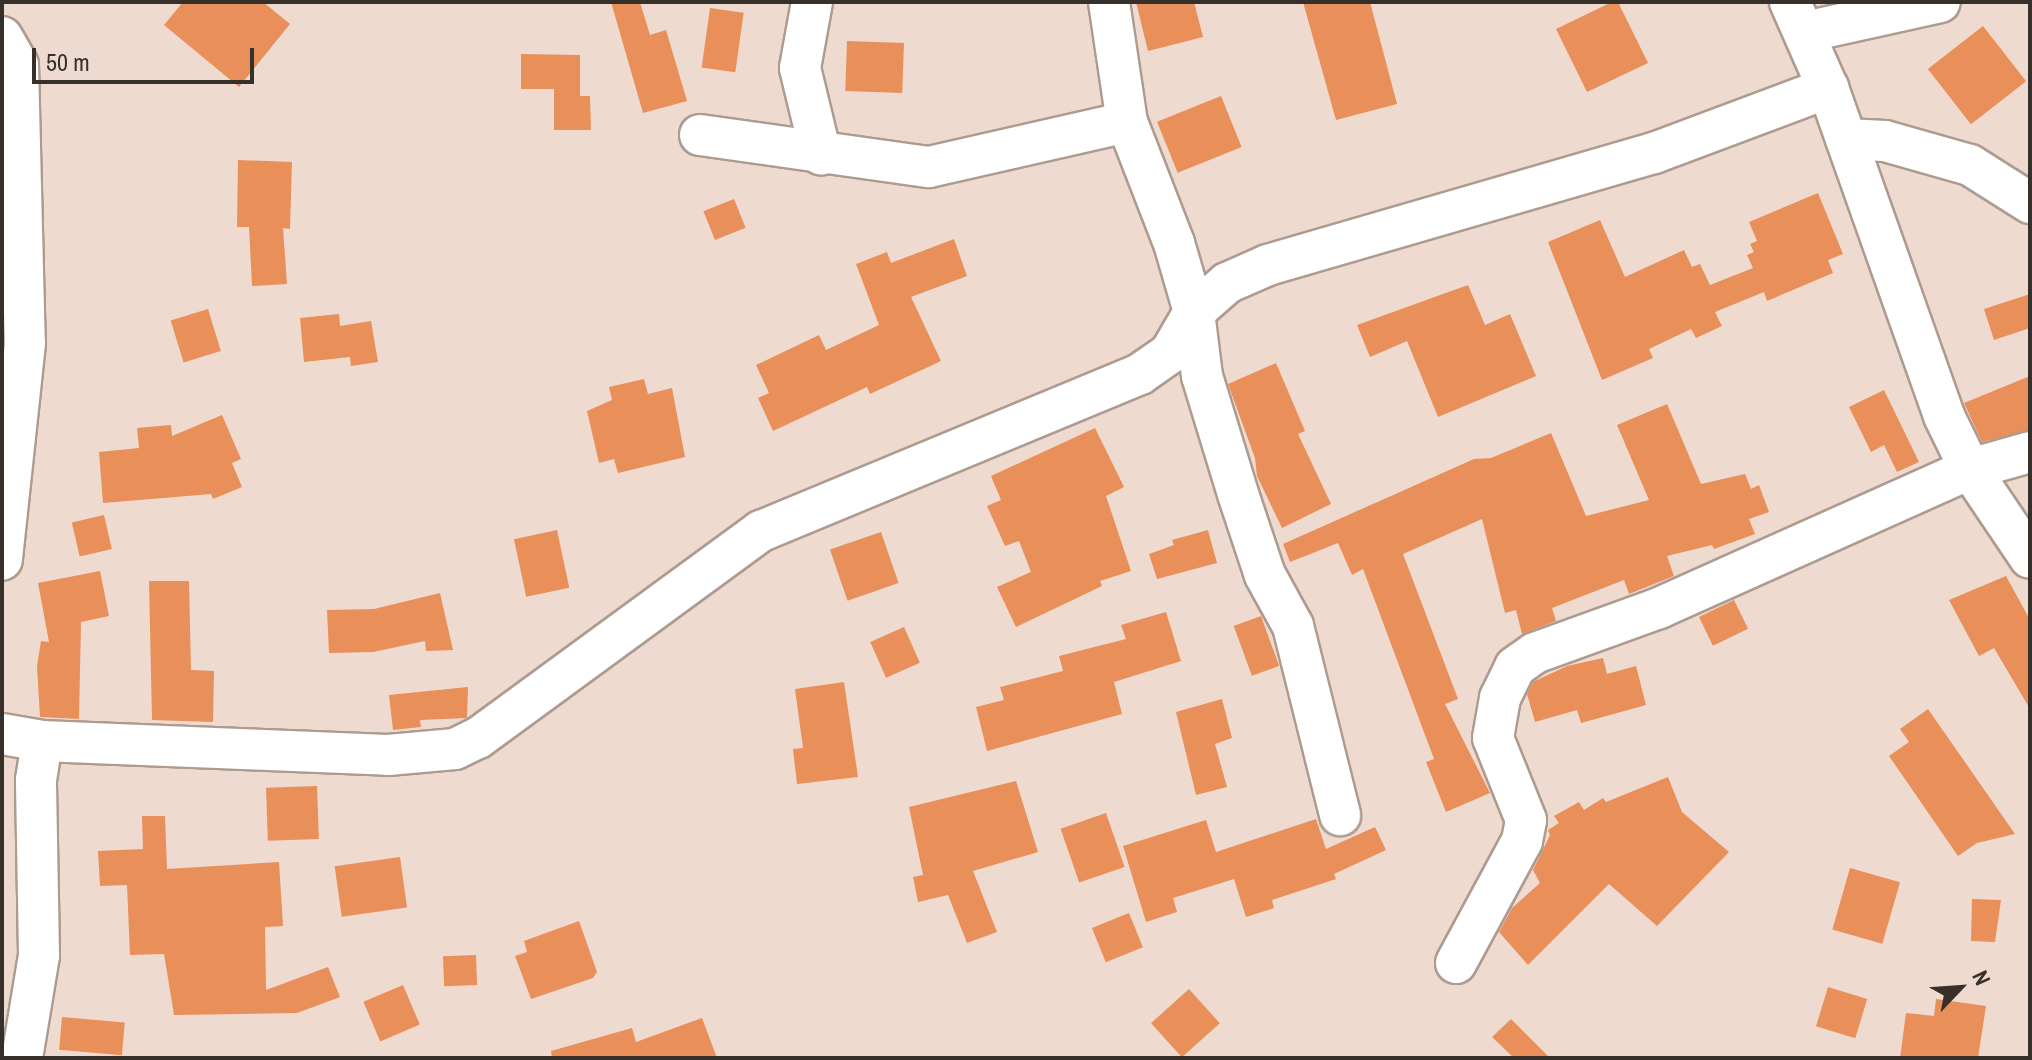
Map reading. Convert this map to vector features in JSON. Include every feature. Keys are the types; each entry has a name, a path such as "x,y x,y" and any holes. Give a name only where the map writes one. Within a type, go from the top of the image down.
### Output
{"street":[{"path":"812,2 800,68 821,155"},
{"path":"1109,2 1127,122 1174,243 1194,312 1202,376 1265,575 1293,626 1340,815"},
{"path":"1940,2 1798,17 1828,88 1916,347 1970,469 2030,558"},
{"path":"2,37 18,65 25,343 2,560"},
{"path":"2,734 42,741 388,755 455,749 478,738 761,531 1140,374 1170,353 1194,312 1227,283 1268,265 1654,153 1828,88"},
{"path":"700,135 821,155 929,167 1127,122"},
{"path":"1846,139 1885,141 1970,165 2030,203"},
{"path":"1456,963 1522,841 1526,820 1493,738 1500,698 1515,667 1535,653 1659,608 1970,469 2030,452"},
{"path":"22,1058 39,955 36,780 42,741"}],"building":[{"path":"183,2 263,2 290,24 239,87 164,25"},
{"path":"611,2 640,2 650,35 666,30 687,101 643,113"},
{"path":"1136,2 1194,2 1203,37 1148,51"},
{"path":"1303,2 1370,2 1397,104 1336,120"},
{"path":"1618,2 1648,63 1587,92 1556,29"},
{"path":"710,8 744,13 735,72 702,67"},
{"path":"1983,26 2026,81 1971,124 1928,69"},
{"path":"847,41 904,43 902,93 845,91"},
{"path":"521,54 580,55 580,96 590,96 591,130 554,130 554,89 521,89"},
{"path":"1221,96 1242,147 1178,173 1157,122"},
{"path":"238,160 292,162 290,229 283,228 287,284 252,286 249,227 237,227"},
{"path":"1818,193 1843,254 1828,260 1833,273 1767,301 1764,292 1715,312 1722,326 1696,338 1691,329 1649,349 1653,358 1602,380 1548,242 1600,220 1625,277 1684,250 1692,267 1700,264 1710,285 1753,268 1747,255 1754,252 1750,244 1757,241 1749,222"},
{"path":"734,199 746,228 715,240 703,211"},
{"path":"954,239 967,276 911,297 941,361 870,394 867,387 773,431 758,398 769,393 756,365 819,335 826,350 879,325 856,264 887,252 891,263"},
{"path":"1468,285 1485,325 1510,314 1536,376 1438,417 1407,341 1370,357 1357,325"},
{"path":"2030,294 2030,328 1994,340 1984,309"},
{"path":"208,309 221,351 184,362 171,320"},
{"path":"339,314 340,326 371,321 378,362 351,366 350,357 304,362 300,318"},
{"path":"1276,363 1305,431 1298,434 1331,504 1282,528 1257,476 1255,458 1228,384"},
{"path":"2030,376 2030,430 1982,442 1964,403"},
{"path":"644,379 648,394 672,388 685,457 618,473 614,459 599,463 587,411 612,400 609,387"},
{"path":"1884,390 1919,462 1897,472 1884,445 1871,452 1849,407"},
{"path":"1667,404 1701,484 1745,474 1751,489 1759,485 1769,512 1749,519 1755,534 1714,549 1712,545 1667,556 1674,576 1629,594 1624,580 1552,608 1556,621 1522,634 1516,610 1505,613 1482,519 1403,554 1458,699 1445,704 1490,793 1446,812 1426,762 1434,759 1363,569 1352,575 1338,543 1290,562 1283,544 1474,459 1491,458 1551,433 1586,516 1649,500 1617,425"},
{"path":"222,415 241,459 232,463 242,487 213,499 211,494 103,503 99,452 139,448 137,428 171,425 172,436"},
{"path":"1095,428 1124,487 1106,496 1131,571 1100,581 1102,586 1016,627 997,587 1031,572 1019,541 1005,546 987,506 1001,500 991,476"},
{"path":"104,515 112,549 80,557 72,522"},
{"path":"557,530 569,588 526,597 514,539"},
{"path":"1208,530 1217,563 1157,579 1149,554 1174,545 1172,540"},
{"path":"881,532 899,583 848,601 830,550"},
{"path":"100,571 109,616 81,622 79,719 40,717 37,666 41,641 49,642 38,583"},
{"path":"2006,576 2030,620 2030,709 1994,648 1979,656 1949,600"},
{"path":"149,581 189,581 191,670 214,671 213,722 152,720"},
{"path":"440,593 453,650 426,651 425,641 373,652 329,653 327,610 374,609"},
{"path":"1734,600 1748,629 1713,646 1699,617"},
{"path":"1166,612 1181,661 1114,682 1122,714 987,751 976,707 1004,700 1000,687 1063,671 1059,656 1126,639 1121,625"},
{"path":"1261,616 1279,666 1252,676 1234,626"},
{"path":"904,627 920,663 886,678 870,642"},
{"path":"1603,658 1607,674 1636,666 1646,705 1581,723 1577,710 1535,722 1527,694 1533,682 1567,666"},
{"path":"844,682 858,777 797,784 793,749 803,748 795,689"},
{"path":"468,687 467,718 420,720 421,727 393,730 389,695"},
{"path":"1222,699 1232,738 1215,744 1227,787 1196,795 1176,712"},
{"path":"1928,709 2015,834 1977,843 1958,856 1889,756 1909,742 1900,729"},
{"path":"1668,777 1682,812 1729,852 1657,926 1609,884 1528,965 1499,932 1512,908 1540,883 1533,870 1550,835 1548,830 1559,823 1554,816 1579,802 1584,810 1603,798 1606,802"},
{"path":"1016,781 1038,852 973,871 997,932 967,943 948,895 918,902 913,877 923,875 909,807"},
{"path":"317,786 319,839 268,841 266,788"},
{"path":"1106,813 1125,867 1079,883 1061,829"},
{"path":"142,816 165,816 167,869 279,862 283,926 265,927 266,990 328,967 340,997 297,1013 174,1015 164,954 130,955 127,885 100,886 98,851 143,849"},
{"path":"1316,819 1326,849 1375,827 1386,850 1334,874 1336,879 1272,900 1274,908 1246,917 1234,879 1173,898 1177,912 1146,922 1123,846 1206,820 1216,852"},
{"path":"400,857 407,908 342,917 335,866"},
{"path":"1850,868 1900,882 1882,944 1832,930"},
{"path":"1972,899 2001,900 1995,942 1971,941"},
{"path":"1129,913 1143,947 1106,962 1092,928"},
{"path":"579,921 597,972 593,978 531,999 515,956 527,952 524,941"},
{"path":"476,955 477,985 444,986 443,956"},
{"path":"403,985 420,1025 380,1041 363,1002"},
{"path":"1828,987 1867,999 1855,1038 1816,1026"},
{"path":"1189,989 1220,1023 1182,1057 1151,1023"},
{"path":"1936,999 1986,1006 1978,1058 1900,1058 1906,1013 1934,1016"},
{"path":"62,1017 125,1022 122,1055 59,1050"},
{"path":"702,1018 717,1058 552,1058 551,1051 632,1028 636,1042"},
{"path":"1511,1019 1550,1058 1514,1058 1492,1037"}]}
